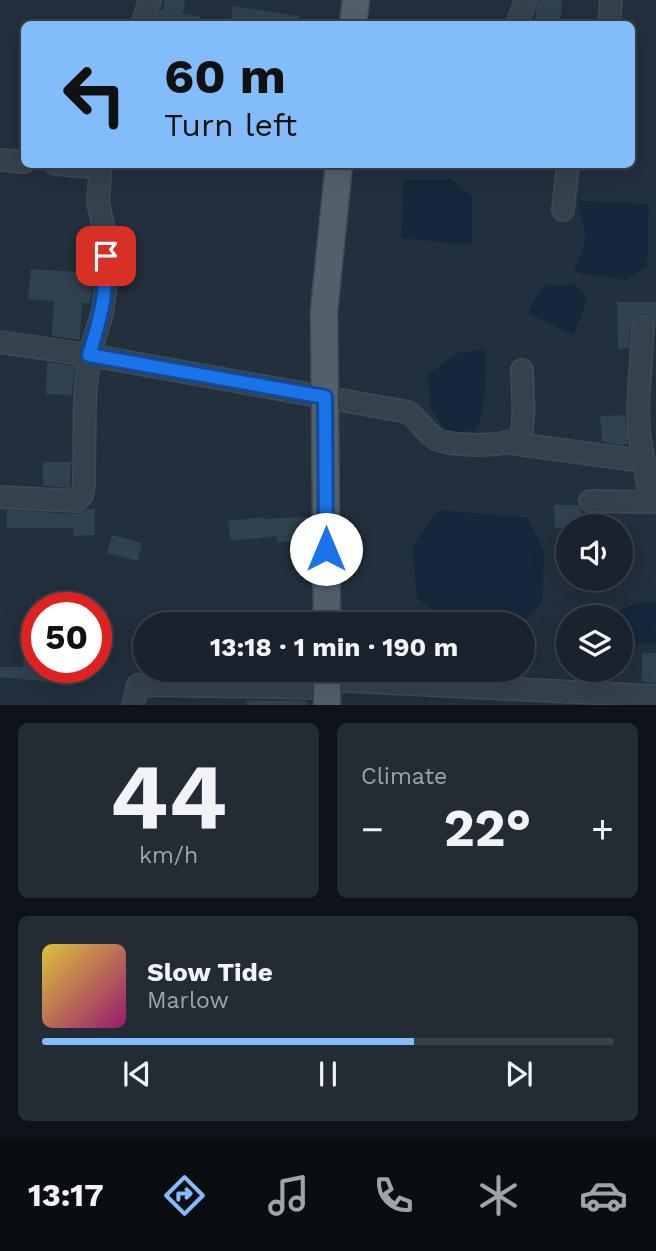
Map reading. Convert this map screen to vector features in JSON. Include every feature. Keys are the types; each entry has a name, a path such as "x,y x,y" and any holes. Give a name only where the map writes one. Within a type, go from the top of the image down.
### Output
{"main road":[{"path":"353,21 356,0"},
{"path":"327,612 324,311 339,168"}],"street":[{"path":"143,21 150,0"},
{"path":"518,21 526,0"},
{"path":"609,21 611,0"},
{"path":"0,160 21,162"},
{"path":"0,497 76,501 82,495 89,355 102,314 107,276 105,235 98,202 101,168"},
{"path":"564,210 568,168"},
{"path":"590,500 653,502 639,433 643,327"},
{"path":"0,342 89,355 408,412 434,438 444,443 510,443 643,461"},
{"path":"510,443 519,438 523,428 522,370"},
{"path":"133,705 138,685 327,686 656,696"}],"water":[{"path":"404,180 451,180 472,196 472,245 401,238"},
{"path":"578,201 649,204 647,267 626,280 574,272 586,239"},
{"path":"548,284 573,284 588,298 573,335 528,313 537,295"},
{"path":"486,349 483,414 475,430 448,434 430,408 428,374 458,353"},
{"path":"439,510 528,518 544,552 542,603 533,612 436,612 417,598 412,546"},
{"path":"656,602 656,644 633,644 632,605"}],"building":[{"path":"165,0 185,0 183,14 200,16 200,21 157,21 160,10 163,10"},
{"path":"539,0 562,0 560,21 535,21"},
{"path":"233,6 299,16 298,21 230,21"},
{"path":"31,269 94,273 90,303 82,303 80,340 52,336 54,301 28,299"},
{"path":"617,302 656,302 656,327 650,316 643,314 633,319 629,348 618,349"},
{"path":"47,362 75,366 72,395 46,394"},
{"path":"625,415 628,444 602,442 600,416"},
{"path":"43,462 71,462 70,488 43,486"},
{"path":"554,505 578,505 581,514 556,514 555,528"},
{"path":"95,509 95,535 73,536 73,528 7,528 7,510 75,514"},
{"path":"264,517 308,517 309,541 277,542 277,536 231,541 228,521"},
{"path":"112,535 142,543 138,561 107,553"},
{"path":"642,653 656,653 656,683 642,682"},
{"path":"0,667 21,667 21,679 0,677"},
{"path":"247,700 307,701 307,705 247,705"}],"route":[{"path":"106,256 107,276 102,314 89,355 325,397 326,549"}]}
